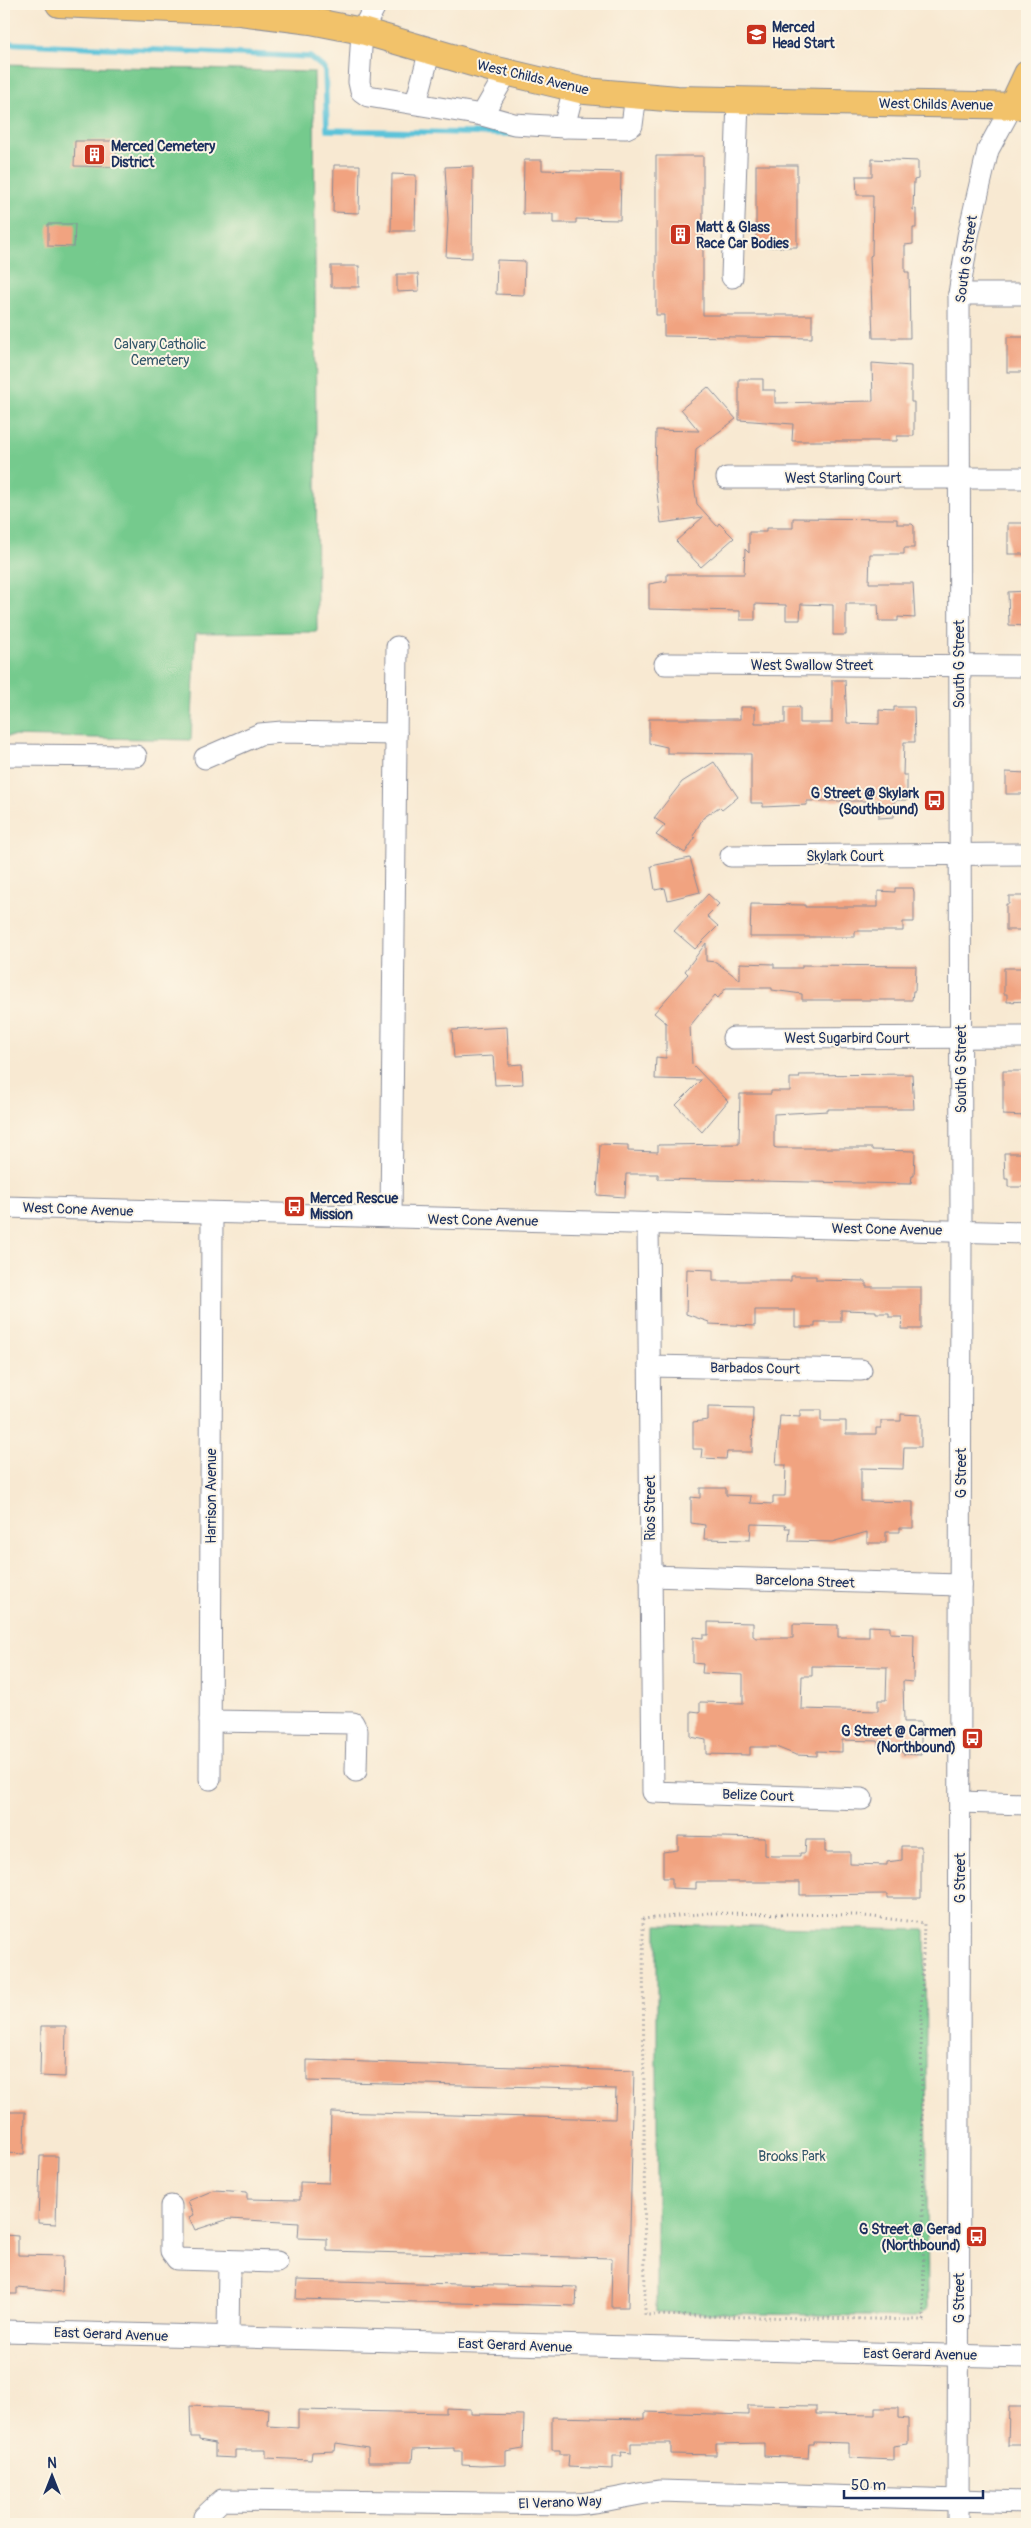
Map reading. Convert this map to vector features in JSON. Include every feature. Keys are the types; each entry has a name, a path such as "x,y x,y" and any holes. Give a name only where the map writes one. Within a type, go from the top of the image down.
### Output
{"main road":[{"name":"West Childs Avenue","path":"70,4 240,12 311,21 362,31 507,72 574,88 636,95 738,100 1020,106"},
{"path":"1020,106 1027,74"}],"street":[{"path":"376,4 362,31 359,82 361,91 368,96 416,103 514,124 626,128 632,125 636,95"},
{"path":"416,103 430,50"},
{"path":"482,116 507,72"},
{"path":"564,127 574,88"},
{"path":"732,278 738,100"},
{"name":"South G Street","path":"961,1231 959,294 968,236 988,150 1020,106"},
{"path":"959,294 1027,294"},
{"name":"West Starling Court","path":"727,478 1027,478"},
{"path":"391,1217 397,647"},
{"name":"West Swallow Street","path":"665,664 1027,666"},
{"path":"205,758 260,734 282,732 396,734"},
{"path":"4,755 136,756"},
{"name":"Skylark Court","path":"731,856 1027,854"},
{"name":"West Sugarbird Court","path":"733,1038 1027,1037"},
{"name":"West Cone Avenue","path":"4,1207 1027,1233"},
{"name":"Harrison Avenue","path":"210,1779 212,1213"},
{"name":"Rios Street","path":"648,1223 653,1792"},
{"name":"G Street","path":"958,2524 961,1231"},
{"name":"Barbados Court","path":"649,1366 861,1370"},
{"name":"Barcelona Street","path":"650,1576 960,1585"},
{"path":"210,1721 353,1723 357,1731 356,1772"},
{"name":"Belize Court","path":"653,1792 862,1799"},
{"path":"960,1802 1027,1804"},
{"path":"171,2206 171,2251 177,2259 277,2262"},
{"path":"228,2337 229,2261"},
{"name":"East Gerard Avenue","path":"4,2331 1027,2357"},
{"name":"El Verano Way","path":"204,2524 204,2517 222,2500 574,2504 598,2503 640,2493 660,2491 1027,2502"}],"path":[{"path":"711,1913 856,1915 924,1923 921,2027 924,2320 645,2315 644,2044 643,1919 711,1913"}],"green space":[{"name":"Calvary Catholic Cemetery","path":"4,64 314,72 317,632 196,633 191,740 4,736"},
{"name":"Brooks Park","path":"657,1925 925,1930 928,2308 915,2317 657,2312"}],"building":[{"name":"Merced Cemetery District","path":"75,141 117,141 116,167 74,166"},
{"name":"Matt & Glass Race Car Bodies","path":"656,156 703,156 703,315 812,315 812,338 664,336 664,315 656,315"},
{"path":"872,159 918,161 918,179 914,180 913,210 916,209 916,228 913,228 913,244 905,245 905,272 909,272 910,338 873,338 870,256 872,255 873,195 857,195 856,176 872,176"},
{"path":"524,160 542,160 542,170 621,172 620,220 576,219 576,223 553,223 553,214 523,214"},
{"path":"334,165 360,165 359,213 333,212"},
{"path":"756,165 797,165 797,247 756,247"},
{"path":"473,166 472,258 446,257 448,220 445,167"},
{"path":"392,174 416,175 415,231 391,231"},
{"path":"48,224 75,224 74,247 48,246"},
{"path":"497,260 525,261 524,295 496,294"},
{"path":"331,266 359,266 359,287 331,287"},
{"path":"397,274 418,274 419,291 397,292"},
{"path":"1007,337 1027,337 1027,372 1007,372"},
{"path":"872,363 911,366 911,402 914,402 914,436 897,436 897,441 792,441 793,424 739,420 739,379 763,379 763,390 775,390 775,403 873,401"},
{"path":"708,387 736,419 696,449 694,484 697,504 717,526 719,523 734,538 701,567 676,541 703,517 661,523 655,478 656,430 699,431 681,409"},
{"path":"793,518 897,519 897,524 912,524 914,526 914,548 904,548 904,554 870,554 869,583 913,583 915,618 898,617 898,621 879,621 878,604 846,604 846,635 833,635 833,605 801,604 800,620 786,620 786,605 755,604 755,620 740,620 740,611 649,609 649,584 667,581 667,574 744,574 745,549 749,553 749,532 766,532 766,528 793,528"},
{"path":"1008,523 1027,523 1027,554 1008,554"},
{"path":"1027,591 1027,626 1009,625 1008,592"},
{"path":"832,680 845,680 847,723 879,724 879,710 894,711 894,707 914,707 915,742 904,742 903,775 907,775 907,800 894,800 894,817 879,818 879,801 807,801 807,805 763,807 763,803 751,803 751,754 667,753 667,747 649,743 649,719 740,719 740,707 755,707 755,723 785,723 785,707 800,707 800,723 832,723"},
{"path":"714,762 738,797 722,810 719,807 703,818 693,836 695,838 685,853 656,835 665,825 654,818 682,782"},
{"path":"1006,772 1027,773 1027,794 1006,794"},
{"path":"690,858 700,892 668,900 665,888 655,890 651,866"},
{"path":"895,888 913,888 914,892 914,922 903,922 903,931 855,931 855,937 750,937 751,904 805,905 805,907 878,907 878,891 895,892"},
{"path":"708,894 719,904 707,916 718,926 695,949 674,931"},
{"path":"1009,896 1027,896 1027,930 1006,930 1006,904 1009,904"},
{"path":"706,943 706,961 716,962 740,980 740,963 774,964 774,968 802,968 802,965 916,966 915,991 913,991 912,1000 802,1000 802,994 772,990 772,988 726,988 718,998 715,995 690,1026 692,1064 728,1101 702,1132 676,1105 701,1080 655,1079 656,1057 666,1058 666,1023 654,1013 688,974 685,971"},
{"path":"1004,968 1027,968 1027,1001 1007,1002 1007,994 1004,994"},
{"path":"507,1027 509,1065 522,1064 523,1084 495,1085 493,1056 454,1058 452,1030"},
{"path":"1003,1071 1023,1071 1023,1074 1027,1074 1027,1116 1003,1115"},
{"path":"912,1074 914,1109 828,1109 828,1111 774,1114 774,1147 777,1148 872,1148 872,1150 915,1151 914,1176 912,1176 911,1184 658,1179 658,1174 626,1174 625,1197 597,1195 600,1144 628,1145 628,1151 658,1152 658,1145 739,1144 740,1094 771,1094 771,1091 790,1091 790,1078 800,1078 799,1075"},
{"path":"1004,1153 1027,1153 1027,1187 1008,1187 1008,1179 1005,1179"},
{"path":"687,1269 713,1270 713,1281 791,1281 791,1276 816,1276 816,1280 866,1281 866,1287 921,1287 921,1329 901,1329 902,1317 889,1317 889,1313 841,1310 841,1322 815,1322 815,1327 795,1327 795,1310 755,1310 755,1326 709,1324 709,1322 686,1314"},
{"path":"708,1407 753,1408 752,1452 727,1452 726,1459 701,1458 702,1449 693,1449 693,1422 708,1420"},
{"path":"800,1410 821,1410 821,1421 846,1421 846,1434 876,1434 876,1428 881,1428 881,1421 901,1421 901,1414 921,1415 921,1447 904,1447 903,1469 861,1468 861,1501 913,1502 913,1528 900,1528 900,1532 886,1532 886,1543 867,1543 867,1532 832,1542 789,1541 790,1528 785,1528 786,1525 751,1524 750,1540 704,1539 705,1525 691,1523 691,1497 700,1498 700,1488 726,1488 726,1495 751,1496 750,1503 773,1504 773,1496 785,1496 786,1465 776,1465 780,1416 800,1417"},
{"path":"708,1622 753,1623 753,1636 756,1638 793,1638 793,1624 838,1625 838,1637 869,1637 869,1626 890,1627 890,1633 914,1634 913,1682 903,1681 904,1722 921,1722 921,1755 903,1754 902,1748 884,1749 884,1747 878,1747 878,1741 842,1740 842,1752 817,1751 817,1756 796,1755 776,1747 750,1747 750,1755 706,1754 706,1740 691,1737 691,1711 700,1712 700,1702 743,1703 743,1675 702,1673 703,1664 693,1663 693,1637 703,1638 703,1635 708,1635","holes":["812,1666 887,1667 886,1700 878,1700 878,1711 801,1709 802,1676 812,1676"]},
{"path":"678,1836 765,1838 765,1855 772,1856 800,1856 800,1853 805,1853 806,1840 825,1840 825,1852 850,1852 850,1864 887,1865 887,1862 902,1860 902,1846 921,1846 921,1898 887,1898 887,1894 800,1895 800,1882 696,1882 696,1889 672,1888 672,1878 663,1878 663,1852 678,1850"},
{"path":"41,2026 66,2026 65,2077 40,2076"},
{"path":"307,2060 634,2071 628,2307 611,2307 612,2258 327,2251 327,2239 298,2238 299,2223 229,2219 195,2230 189,2217 194,2215 188,2201 214,2190 247,2192 247,2199 300,2200 300,2182 329,2183 331,2112 615,2119 616,2089 307,2081"},
{"path":"6,2112 25,2112 24,2154 5,2153"},
{"path":"40,2156 58,2156 56,2224 38,2223"},
{"path":"4,2235 18,2236 18,2255 63,2256 62,2292 17,2288 17,2294 4,2294"},
{"path":"297,2280 577,2287 576,2306 296,2299"},
{"path":"748,2405 816,2406 816,2414 875,2415 875,2408 899,2408 899,2418 908,2419 908,2444 893,2446 893,2460 849,2458 849,2443 814,2442 814,2444 809,2444 808,2458 764,2456 764,2443 716,2444 716,2455 671,2454 671,2443 631,2443 631,2453 621,2452 622,2456 613,2456 613,2469 568,2467 569,2454 560,2454 560,2450 552,2450 552,2417 645,2419 645,2412 748,2415"},
{"path":"190,2406 269,2409 268,2426 298,2428 298,2410 446,2413 446,2408 471,2409 471,2414 524,2415 523,2449 506,2452 506,2465 481,2466 462,2465 462,2451 454,2451 454,2448 413,2449 412,2462 368,2462 368,2448 336,2443 335,2451 312,2452 311,2460 266,2458 266,2450 235,2450 235,2458 215,2457 215,2443 199,2440 199,2437 191,2437"},
{"path":"1009,2407 1027,2407 1027,2445 1008,2445"}],"waterway":[{"path":"4,43 310,57 325,69 327,130 515,134"}],"place":[{"name":"Merced Head Start","path":"756,35"},
{"name":"Merced Cemetery District","path":"95,154"},
{"name":"Matt & Glass Race Car Bodies","path":"680,235"},
{"name":"G Street @ Skylark (Southbound)","path":"935,801"},
{"name":"Merced Rescue Mission","path":"294,1206"},
{"name":"G Street @ Carmen (Northbound)","path":"972,1739"},
{"name":"G Street @ Gerad (Northbound)","path":"977,2237"}]}
